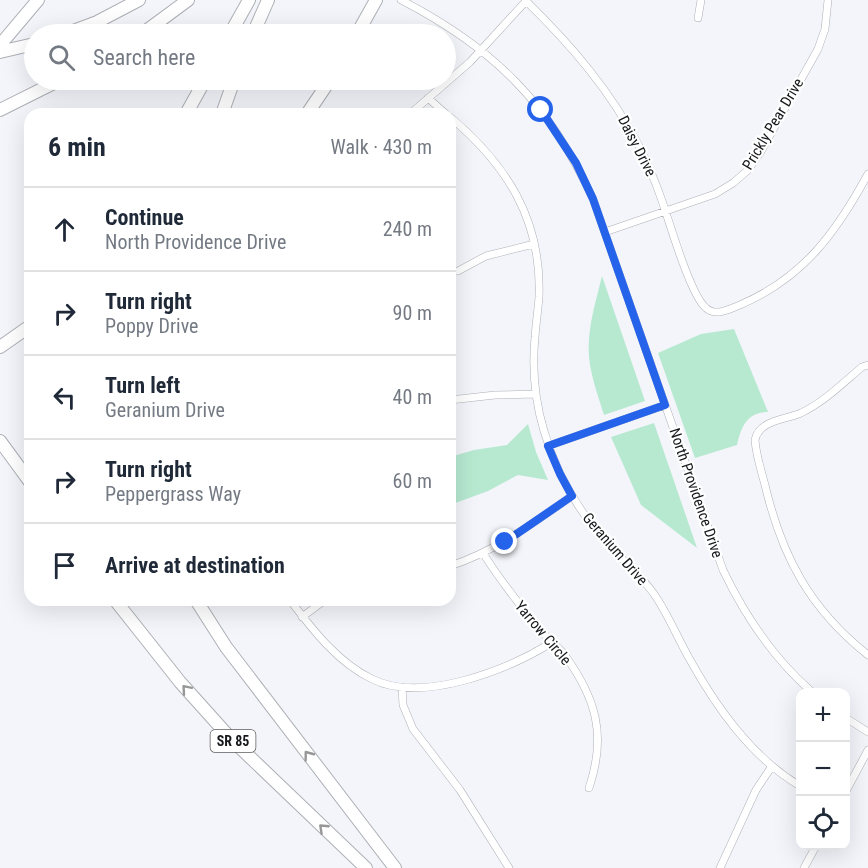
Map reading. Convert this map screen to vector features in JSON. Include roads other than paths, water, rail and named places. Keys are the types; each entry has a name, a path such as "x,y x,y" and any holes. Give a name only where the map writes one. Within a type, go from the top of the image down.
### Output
{"highway":[{"path":"0,45 38,0"},
{"path":"92,24 139,0"},
{"path":"156,24 188,0"},
{"path":"236,24 249,0"},
{"path":"257,24 268,0"},
{"path":"363,24 376,0"},
{"path":"0,52 24,46"},
{"path":"0,110 40,90"},
{"path":"189,108 199,90"},
{"path":"224,108 230,90"},
{"path":"312,108 324,90"},
{"path":"0,347 24,330"},
{"path":"0,441 24,474"},
{"name":"SR 85","path":"121,606 156,653 225,733 366,868"},
{"path":"200,606 226,647 395,868"}],"street":[{"name":"North Providence Drive","path":"401,0 443,24"},
{"path":"698,18 701,0"},
{"name":"Prickly Pear Drive","path":"605,232 724,189 741,177 754,162 818,49 825,29 828,0"},
{"path":"456,73 482,50 526,1"},
{"name":"Daisy Drive","path":"526,1 564,39 606,91 640,148 693,287 703,305 713,312 724,311 762,295 797,271 839,224 868,174"},
{"name":"North Providence Drive","path":"456,32 482,50 527,93 554,128 585,181 605,232 715,550 731,587 750,621 771,650 807,688"},
{"path":"417,108 437,90"},
{"path":"428,98 439,108"},
{"name":"Geranium Drive","path":"456,122 478,141 505,175 525,213 534,244 539,284 534,351 536,394 548,446 560,474 572,496 599,534 655,595 691,663 711,695 742,736 772,766 796,783"},
{"path":"458,271 486,256 534,244"},
{"path":"868,365 862,367 808,409 763,426 757,432 755,444 772,515 791,564 808,593 827,617 868,656"},
{"path":"456,399 536,394"},
{"path":"548,446 665,405"},
{"path":"456,564 483,553 518,534 572,496"},
{"name":"Yarrow Circle","path":"483,553 508,590 551,643 562,651 583,686 595,716 599,738 589,788"},
{"path":"294,606 324,641 356,670 381,683 402,687 440,684 483,674 519,660 551,643"},
{"path":"302,617 317,606"},
{"path":"402,687 403,705 413,729 460,790 509,868"},
{"path":"850,721 868,732"},
{"path":"850,784 868,750"},
{"path":"720,868 756,790 772,766"},
{"path":"804,868 814,850"}]}
